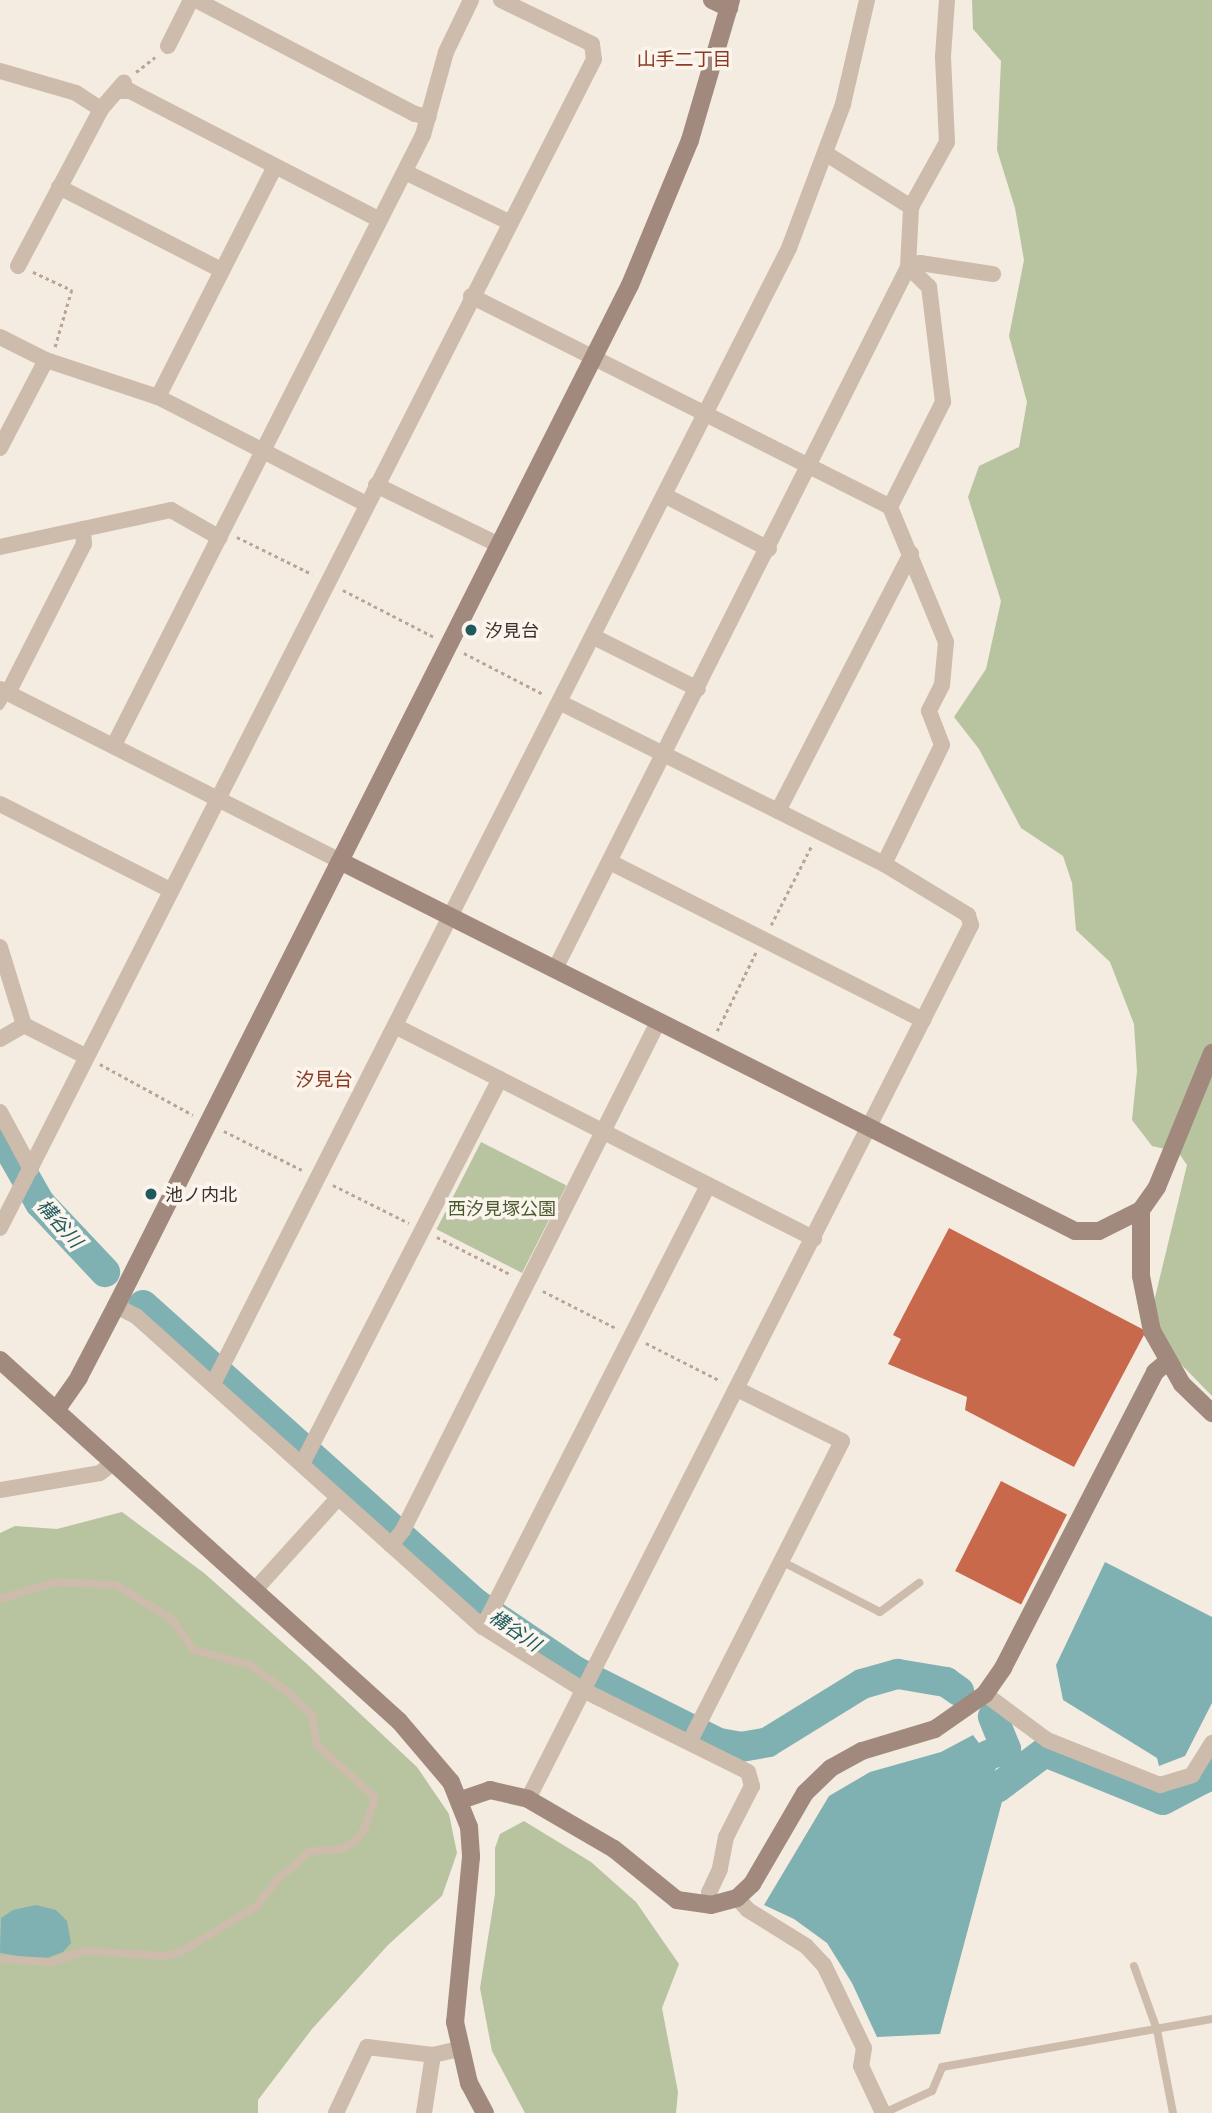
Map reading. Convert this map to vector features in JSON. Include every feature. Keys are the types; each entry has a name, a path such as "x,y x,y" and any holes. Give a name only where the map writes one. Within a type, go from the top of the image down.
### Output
{"street":[{"path":"168,46 193,0 415,114 429,117"},
{"path":"114,745 405,172 429,117 446,52 471,0"},
{"path":"0,1228 471,296 594,59 592,44 501,0"},
{"path":"57,1409 79,1377 116,1306 447,644 595,357 675,182 730,4 712,0"},
{"path":"217,1377 449,917 561,703 789,248 843,104 867,0"},
{"path":"555,969 769,549 908,267 911,207 947,142 943,57 947,0"},
{"path":"0,71 76,93 101,109"},
{"path":"18,266 31,249 59,187 101,109 122,86 274,168 380,220"},
{"path":"825,153 911,207"},
{"path":"158,397 274,168"},
{"path":"405,172 509,222"},
{"path":"59,187 221,270"},
{"path":"908,267 920,263 993,274"},
{"path":"890,507 943,402 929,286 908,267"},
{"path":"471,296 890,507 946,642 942,685 929,711 942,745 884,864"},
{"path":"0,337 46,360 158,397 366,504"},
{"path":"0,448 46,360"},
{"path":"376,485 499,545"},
{"path":"664,495 769,549"},
{"path":"0,547 171,510 222,534"},
{"path":"83,530 84,544 3,696 114,745 216,800 1075,1231 1099,1231 1141,1210 1157,1187 1212,1052"},
{"path":"778,811 911,553"},
{"path":"594,637 698,689"},
{"path":"528,1800 590,1683 971,925 968,915 884,864 561,703"},
{"path":"0,804 170,890"},
{"path":"610,862 923,1020"},
{"path":"0,947 24,1025 85,1056"},
{"path":"396,1539 658,1022"},
{"path":"0,1039 24,1025"},
{"path":"395,1026 814,1238"},
{"path":"306,1459 500,1079"},
{"path":"0,1112 27,1178"},
{"path":"488,1619 708,1185"},
{"path":"1141,1210 1145,1303 1167,1362 1182,1384 1212,1413"},
{"path":"116,1306 136,1316 217,1377 306,1459 338,1497 396,1539 488,1619 590,1683 748,1772 752,1786 726,1837 720,1868 709,1893 711,1905"},
{"path":"0,1360 399,1721 431,1754 461,1800 471,1857 455,1986 458,2049 485,2113"},
{"path":"461,1800 490,1790 528,1800 614,1849 677,1900 711,1905 737,1898 752,1884 805,1793 831,1768 862,1751 935,1729 985,1694 1003,1668 1155,1372 1167,1362"},
{"path":"690,1741 842,1441 737,1389"},
{"path":"0,1490 100,1473 114,1462"},
{"path":"254,1591 338,1497"},
{"path":"985,1694 1046,1740 1160,1784 1192,1774 1208,1763 1212,1743"},
{"path":"737,1898 748,1910 796,1939 824,1965 864,2048 861,2066 883,2113"},
{"path":"336,2113 367,2047 433,2055 458,2049"},
{"path":"424,2113 433,2055"}],"lane":[{"path":"781,1561 880,1612 919,1583"},
{"path":"0,1599 56,1582 116,1585 172,1619 194,1650 250,1665 298,1701 312,1715 317,1745 374,1796 374,1802 365,1828 354,1842 341,1849 309,1852 277,1880 257,1906 181,1952 166,1956 85,1951 51,1962 0,1959"},
{"path":"1134,1966 1157,2030 1173,2113"},
{"path":"883,2113 932,2091 942,2067 1212,2019"}],"path":[{"path":"122,86 168,46"},
{"path":"18,266 72,290 63,328 46,360"},
{"path":"222,534 327,582 561,703"}],"green space":[{"path":"972,0 1212,0 1212,1396 1171,1354 1152,1310 1187,1165 1178,1152 1152,1146 1132,1120 1137,1071 1134,1024 1110,962 1076,930 1072,883 1063,856 1021,828 979,749 954,717 986,669 1001,601 968,497 979,466 1019,447 1027,402 1009,336 1024,260 1015,208 997,150 1001,61 973,29"},
{"name":"西汐見塚公園","path":"481,1142 567,1186 522,1273 437,1229"},
{"path":"122,1512 204,1573 308,1665 417,1767 449,1814 457,1853 442,1896 388,1945 312,2029 258,2100 258,2113 0,2113 0,1533 15,1526 57,1529"},
{"path":"524,1821 591,1862 636,1902 679,1964 662,2008 678,2092 676,2113 525,2113 492,2051 480,1988 495,1894 495,1848 500,1834"}],"water":[{"path":"1105,1562 1212,1617 1212,1703 1185,1756 1159,1766 1157,1758 1063,1700 1056,1665"},
{"path":"973,1735 997,1767 991,1777 1003,1798 940,2034 877,2037 852,1983 827,1943 794,1919 764,1905 829,1796 870,1772 941,1752"},
{"path":"36,1905 56,1910 67,1921 71,1943 63,1952 42,1960 0,1953 1,1918 13,1910"}],"building":[{"path":"949,1228 1146,1331 1074,1467 965,1410 967,1397 888,1364 901,1339 893,1335"},
{"path":"1001,1481 1067,1515 1021,1605 955,1571"}],"waterway":[{"name":"構谷川","path":"0,1133 40,1203 105,1272"},
{"name":"構谷川","path":"143,1305 475,1603 575,1671 719,1743 741,1747 768,1742 862,1684 898,1674 946,1682 959,1691"},
{"name":"構谷川","path":"988,1755 1006,1749 993,1717"},
{"path":"997,1788 1045,1752 1163,1800 1203,1779 1212,1762"}],"place":[{"name":"汐見台","path":"471,630"},
{"name":"池ノ内北","path":"151,1194"}],"district":[{"name":"山手二丁目","path":"684,59"},
{"name":"汐見台","path":"324,1079"}]}
